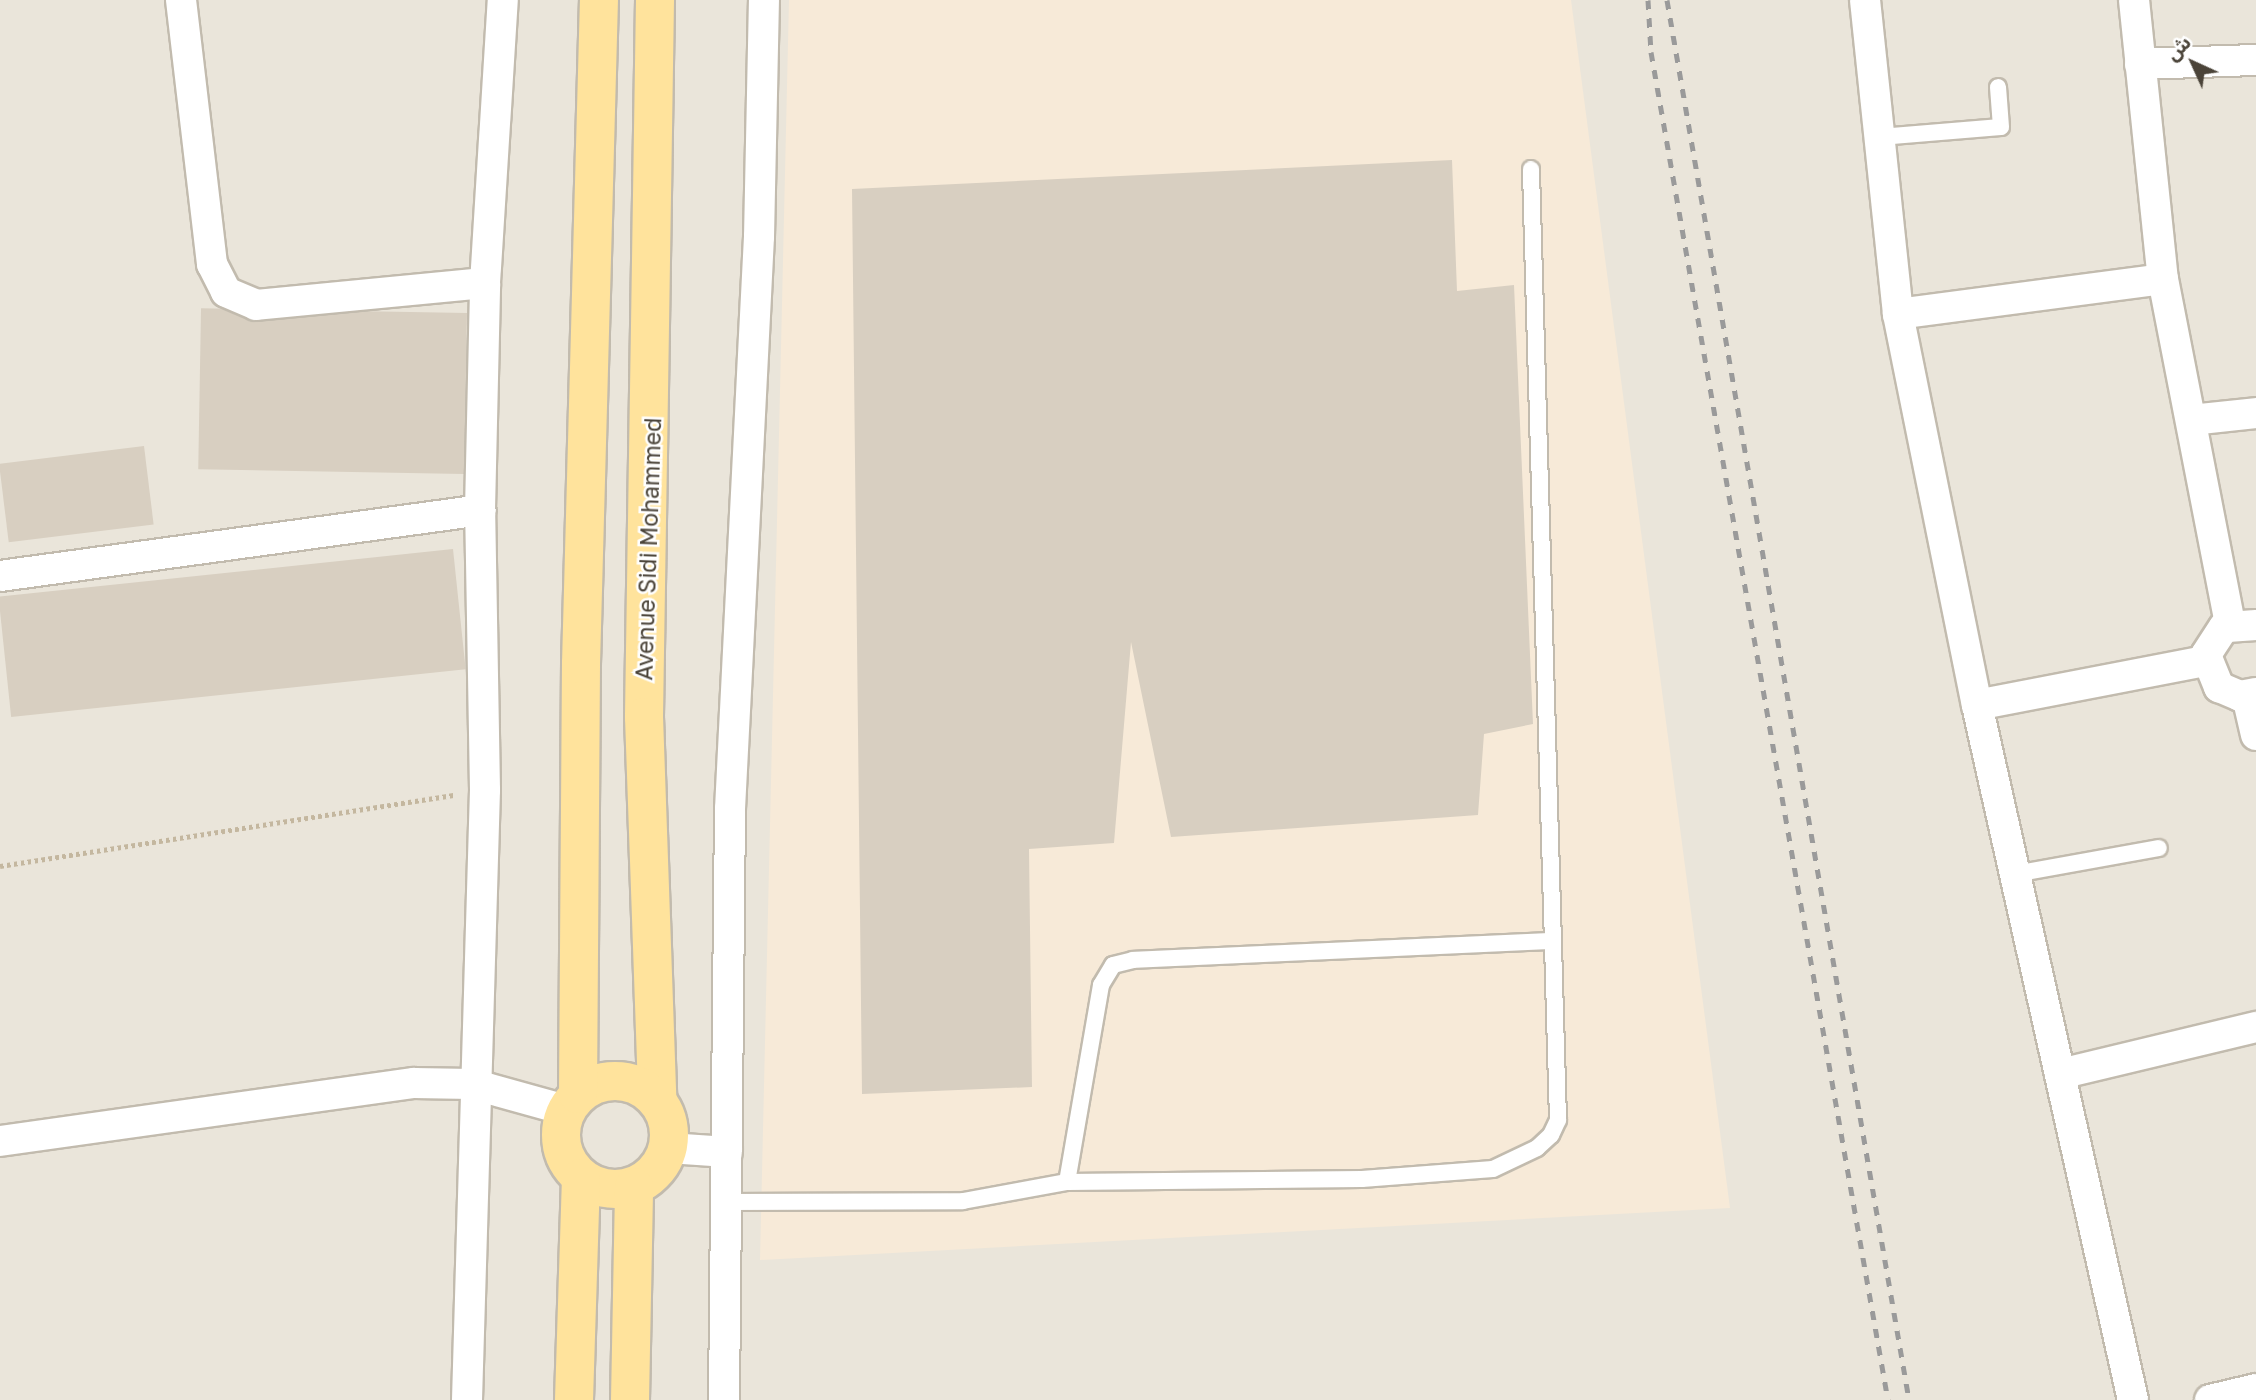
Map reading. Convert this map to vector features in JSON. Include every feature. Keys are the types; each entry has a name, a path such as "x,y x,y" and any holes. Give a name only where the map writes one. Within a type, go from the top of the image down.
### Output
{"main road":[{"path":"572,1102 603,1080 632,1082 657,1097 669,1121 669,1148 656,1172 634,1187 606,1189 581,1178 565,1157 561,1130 572,1102 599,0"},
{"name":"Avenue Sidi Mohammed","path":"655,0 644,717 657,1097"},
{"path":"574,1400 581,1178"},
{"path":"630,1400 634,1187"}],"street":[{"path":"181,0 212,264 226,292 256,305 485,284"},
{"path":"467,1400 472,1084 485,790 480,510 485,284 503,0"},
{"path":"724,1400 730,809 759,237 764,0"},
{"path":"1865,0 1898,314 1977,705 2133,1400"},
{"path":"2134,0 2164,279 2191,420 2243,625 2212,639 2206,662 2219,687 2251,694 2256,735"},
{"path":"2140,64 2256,60"},
{"path":"1898,314 2164,279"},
{"path":"2191,420 2256,412"},
{"path":"0,576 480,510"},
{"path":"1977,705 2206,662"},
{"path":"2060,1074 2256,1027"},
{"path":"0,1141 414,1083 472,1084 572,1102"},
{"path":"669,1148 727,1152"},
{"path":"2210,1400 2256,1389"}],"lane":[{"path":"1880,137 2001,127 1998,87"},
{"path":"726,1202 963,1201 1067,1182 1375,1178 1493,1169 1537,1148 1558,1119 1531,169"},
{"path":"2015,874 2159,848"},
{"path":"1067,1182 1101,985 1113,965 1133,960 1553,941"}],"path":[{"path":"0,866 485,790"}],"shaded area":[{"path":"0,0 2256,0 2256,1400 0,1400"},
{"path":"789,0 1571,0 1730,1208 760,1260"}],"building":[{"path":"1452,160 1457,291 1514,285 1533,724 1484,734 1478,815 1171,837 1131,642 1114,843 1029,849 1032,1087 862,1094 852,189"},
{"path":"201,308 467,313 464,474 198,469"},
{"path":"144,446 154,524 9,542 0,464"},
{"path":"453,549 466,669 11,717 0,597"}],"railway":[{"path":"1648,0 1651,52 1888,1400"},
{"path":"1667,0 1909,1400"}]}
